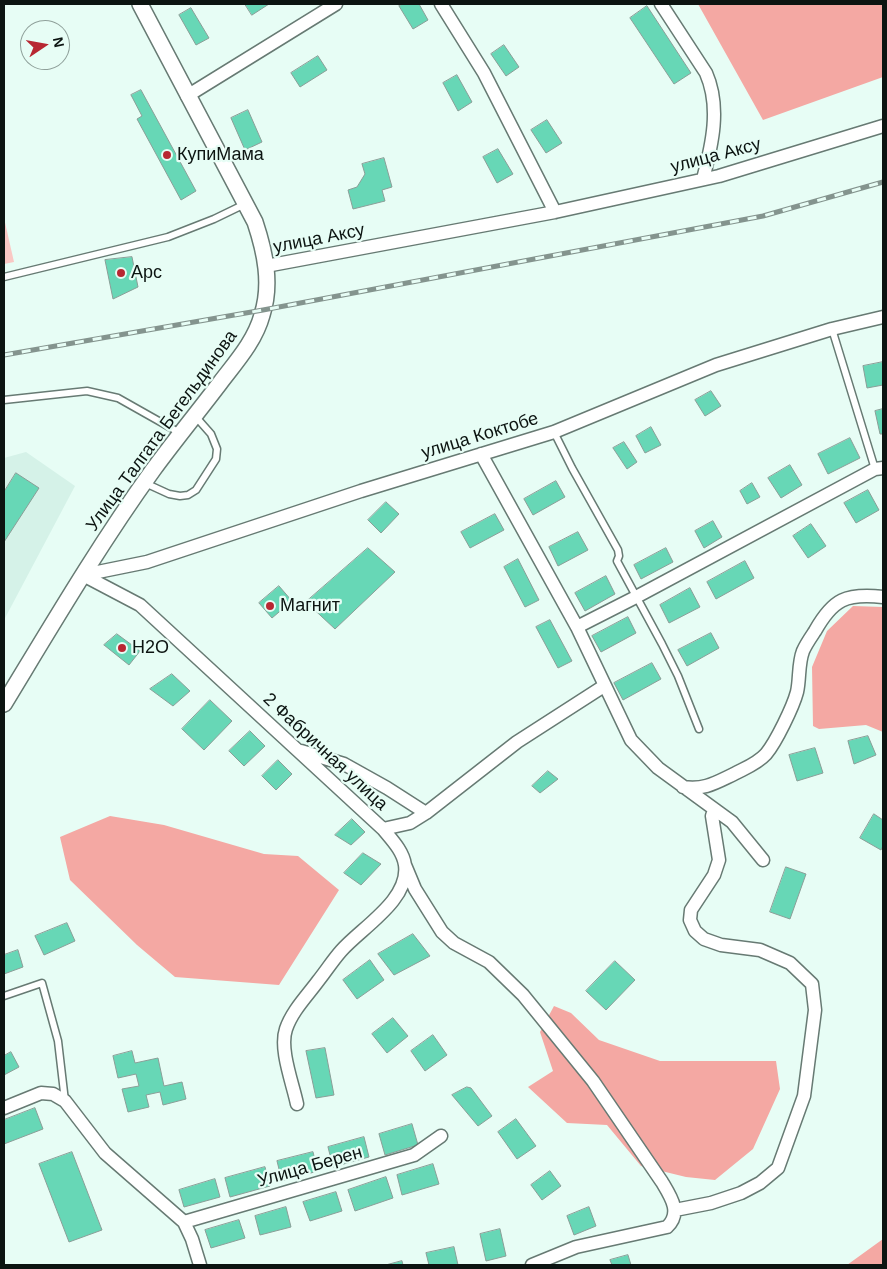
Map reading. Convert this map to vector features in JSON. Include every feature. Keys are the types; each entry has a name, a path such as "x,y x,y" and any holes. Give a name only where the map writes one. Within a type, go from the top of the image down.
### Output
{"street":[{"name":"Улица Талгата Бегельдинова","path":"4,704 83,575 145,483 248,346 262,316 266,290 266,266 263,244 255,222 140,4"},
{"path":"441,4 484,73 555,212"},
{"path":"661,4 710,82 713,96 714,130 703,179"},
{"path":"187,96 330,5"},
{"name":"улица Аксу","path":"266,266 555,212 703,179 883,126"},
{"name":"улица Коктобе","path":"83,575 147,562 361,491 554,432 716,365 832,329 883,317"},
{"path":"481,454 577,627 631,740 658,768 732,822 763,860"},
{"path":"577,627 879,469"},
{"name":"2 Фабричная улица","path":"83,575 140,605 383,829 410,823 426,814 517,742 604,686"},
{"path":"684,787 700,788 712,785 758,762 768,752 777,738 796,694 799,666 803,651 824,615 836,602 849,597 864,595 883,597"},
{"path":"296,750 344,764 426,814"},
{"path":"675,1210 711,1203 741,1194 760,1183 778,1168 804,1096 815,1010 812,984 790,963 760,950 721,945 704,939 694,931 690,920 691,910 714,875 719,860 712,816 714,810"},
{"path":"383,829 402,855 415,889 442,932 454,943 489,962 523,995 593,1082 662,1182 672,1200 675,1210 671,1223 666,1227 576,1247 532,1265"},
{"path":"298,1104 284,1044 286,1029 296,1011 341,950 388,907 399,891 405,874 405,865"},
{"path":"4,1108 41,1093 53,1094 66,1101 104,1153 184,1222 192,1239 200,1265"},
{"name":"Улица Берен","path":"184,1222 414,1155 441,1136"}],"lane":[{"path":"4,276 168,237 214,219 245,204"},
{"path":"832,329 879,469"},
{"path":"4,400 86,390 118,398 181,434"},
{"path":"145,483 169,494 180,496 188,495 196,490 216,459 217,449 211,434 195,416"},
{"path":"554,432 618,550 619,556 617,561 678,676 699,729"},
{"path":"4,996 42,983 58,1042 66,1101"}],"shaded area":[{"path":"698,4 883,4 883,77 763,120"},
{"path":"4,218 14,262 4,264"},
{"path":"26,452 75,486 4,620 4,458"},
{"path":"853,606 883,607 883,732 866,725 819,729 813,726 812,667 827,631"},
{"path":"110,816 164,825 264,854 298,856 339,890 279,985 175,977 137,945 70,880 60,837"},
{"path":"554,1006 571,1013 599,1040 660,1061 776,1061 780,1089 753,1149 715,1180 686,1177 641,1166 607,1125 567,1123 528,1087 553,1071 540,1032"},
{"path":"883,1239 883,1265 847,1265"}],"building":[{"path":"245,4 269,4 252,15"},
{"path":"403,4 419,4 428,20 413,29 399,6"},
{"path":"647,6 691,73 674,84 630,18"},
{"path":"191,8 209,38 196,45 179,15"},
{"path":"504,45 519,67 506,76 491,54"},
{"path":"318,56 327,70 300,87 291,73"},
{"path":"457,75 472,102 458,111 443,83"},
{"name":"КупиМама","path":"141,90 196,191 181,200 137,119 142,116 131,95"},
{"path":"248,110 262,142 245,150 231,118"},
{"path":"547,120 562,143 546,153 531,130"},
{"path":"498,149 513,174 497,183 483,157"},
{"path":"384,158 392,187 382,190 385,201 353,209 348,190 357,187 365,174 362,164"},
{"name":"Арс","path":"132,257 138,287 113,299 105,260"},
{"path":"883,362 883,385 867,388 863,366"},
{"path":"711,391 721,406 705,416 695,400"},
{"path":"883,409 883,434 880,434 875,411"},
{"path":"651,427 661,445 645,453 636,436"},
{"path":"850,438 860,458 828,474 818,454"},
{"path":"624,442 637,462 627,469 613,448"},
{"path":"790,465 802,485 781,498 768,478"},
{"path":"16,473 39,488 4,542 4,492"},
{"path":"556,481 565,497 533,515 524,499"},
{"path":"752,483 760,497 747,504 740,491"},
{"path":"868,490 879,510 856,523 844,503"},
{"path":"386,502 399,514 381,533 368,520"},
{"path":"495,514 504,530 470,548 461,532"},
{"path":"713,521 722,537 704,548 695,531"},
{"path":"811,524 826,546 808,558 793,536"},
{"path":"578,532 588,550 558,566 549,547"},
{"path":"368,548 395,572 335,629 306,602"},
{"path":"666,548 673,562 641,579 634,565"},
{"path":"518,559 539,600 525,607 504,567"},
{"path":"745,561 754,578 716,599 707,582"},
{"path":"606,576 615,594 585,611 575,593"},
{"path":"279,586 292,601 272,618 259,603"},
{"path":"690,588 700,607 669,623 660,605"},
{"path":"628,617 636,633 601,652 592,636"},
{"path":"550,620 572,661 558,668 536,627"},
{"path":"711,633 719,648 687,666 678,650"},
{"name":"H2O","path":"117,634 140,651 129,665 104,645"},
{"path":"652,663 661,679 623,700 614,683"},
{"path":"172,674 190,691 173,706 150,689"},
{"path":"210,700 232,721 204,750 182,729"},
{"path":"250,731 265,746 244,766 229,751"},
{"path":"868,736 876,755 854,764 848,741"},
{"path":"815,748 823,773 797,781 789,755"},
{"path":"278,760 292,774 276,790 262,776"},
{"path":"548,771 558,779 540,793 532,786"},
{"path":"874,814 883,820 883,846 881,850 860,838"},
{"path":"352,819 365,832 351,845 335,835"},
{"path":"363,853 381,864 361,885 344,873"},
{"path":"786,867 806,874 790,919 770,912"},
{"path":"67,923 75,941 44,955 35,936"},
{"path":"413,934 430,956 394,975 378,954"},
{"path":"18,950 23,967 4,974 4,955"},
{"path":"370,960 384,980 357,999 343,980"},
{"path":"615,961 635,980 606,1010 586,991"},
{"path":"393,1018 408,1036 387,1053 372,1034"},
{"path":"433,1035 447,1055 425,1071 411,1051"},
{"path":"325,1048 334,1095 316,1098 306,1051"},
{"path":"132,1051 135,1063 158,1058 164,1086 182,1082 186,1099 163,1105 160,1092 146,1095 149,1107 128,1112 122,1089 139,1086 136,1074 118,1078 113,1056"},
{"path":"11,1052 19,1067 4,1075 4,1056"},
{"path":"467,1087 471,1088 492,1116 478,1126 452,1095"},
{"path":"35,1108 43,1129 4,1144 4,1120"},
{"path":"516,1119 536,1146 517,1159 498,1132"},
{"path":"412,1124 418,1145 385,1155 379,1134"},
{"path":"364,1137 369,1157 333,1167 328,1147"},
{"path":"72,1152 102,1230 69,1242 39,1164"},
{"path":"313,1152 318,1171 282,1181 277,1161"},
{"path":"433,1164 439,1184 402,1195 397,1175"},
{"path":"265,1167 270,1186 230,1197 225,1178"},
{"path":"550,1171 561,1186 542,1200 531,1185"},
{"path":"386,1177 393,1198 355,1211 348,1190"},
{"path":"215,1179 220,1197 184,1207 179,1190"},
{"path":"336,1192 342,1211 310,1221 303,1202"},
{"path":"286,1207 291,1227 260,1235 255,1216"},
{"path":"589,1207 596,1226 574,1235 567,1216"},
{"path":"239,1220 245,1238 211,1248 205,1230"},
{"path":"500,1229 506,1256 486,1261 480,1234"},
{"path":"454,1247 458,1265 429,1265 426,1253"},
{"path":"628,1255 631,1265 612,1265 610,1260"},
{"path":"402,1261 403,1265 386,1265"}],"railway":[{"path":"4,355 263,310 763,216 883,182"}],"place":[{"name":"КупиМама","path":"167,155"},
{"name":"Арс","path":"121,273"},
{"name":"Магнит","path":"270,606"},
{"name":"H2O","path":"122,648"}]}
